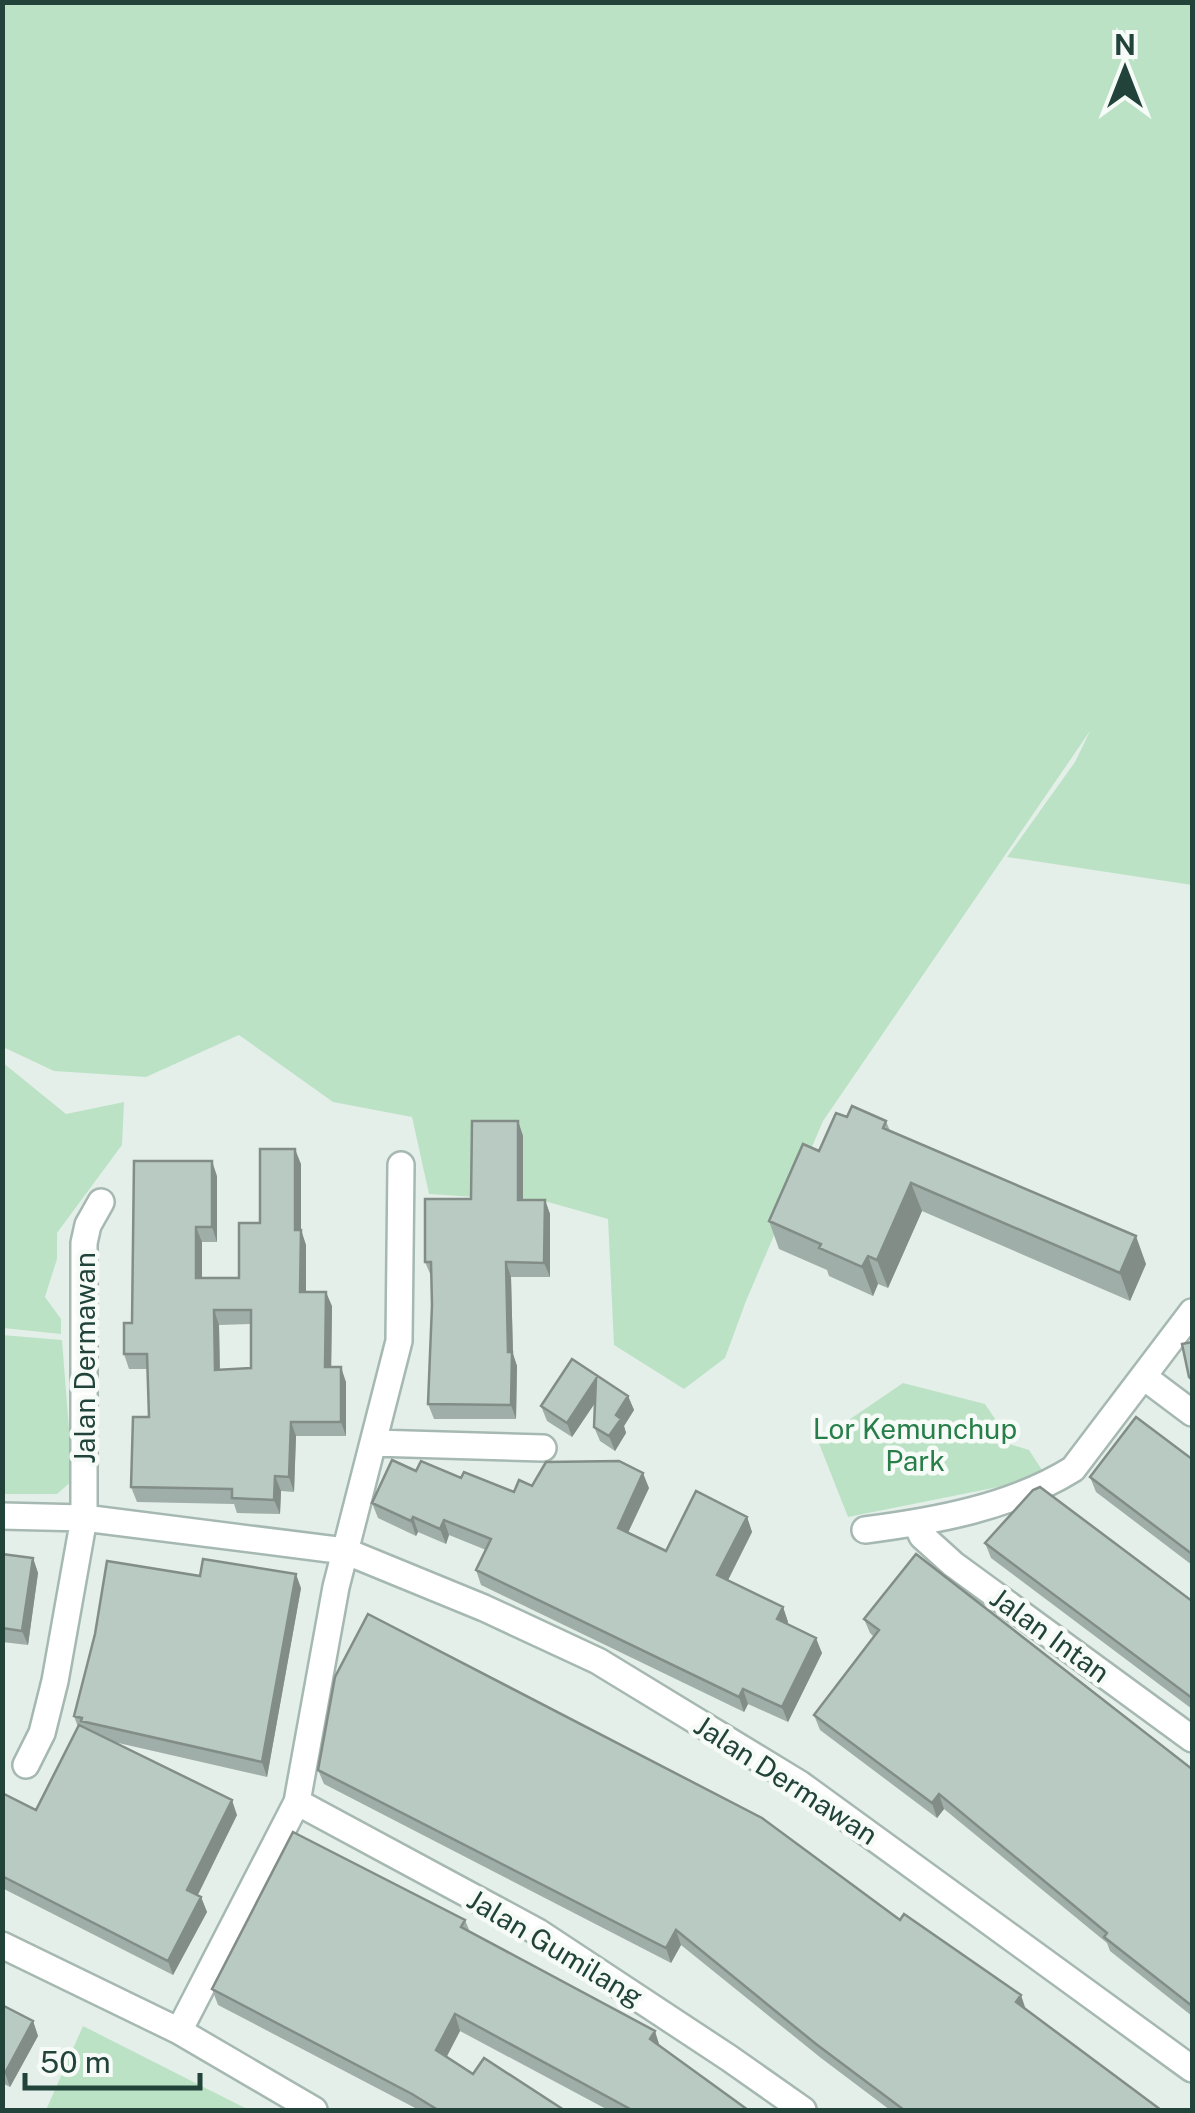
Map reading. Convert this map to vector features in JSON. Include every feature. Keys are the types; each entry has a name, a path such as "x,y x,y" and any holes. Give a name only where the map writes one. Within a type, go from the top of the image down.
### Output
{"street":[{"path":"178,2031 298,1802 345,1551 400,1341 401,1165"},
{"name":"Jalan Dermawan","path":"26,1765 42,1733 56,1681 84,1518 84,1243 88,1225 101,1202"},
{"path":"864,1530 916,1523 1036,1489 1073,1469 1187,1319"},
{"path":"1144,1377 1192,1413"},
{"path":"374,1443 543,1448"},
{"name":"Jalan Dermawan","path":"2,1516 84,1518 345,1551 598,1660 800,1784 1192,2069"},
{"name":"Jalan Intan","path":"916,1523 922,1536 953,1564 1192,1739"},
{"name":"Jalan Gumilang","path":"298,1802 538,1932 803,2110"},
{"path":"2,1945 178,2031 314,2110"}],"green space":[{"path":"3,3 1192,3 1192,885 1007,857 1075,762 1090,731 823,1121 725,1358 684,1389 614,1345 608,1219 548,1202 429,1194 412,1117 333,1102 239,1035 146,1077 54,1071 3,1047"},
{"path":"2,1062 66,1114 124,1102 122,1145 57,1233 57,1259 45,1297 61,1319 61,1334 3,1328"},
{"path":"2,1335 62,1340 73,1480 57,1494 3,1494"},
{"name":"Lor Kemunchup Park","path":"903,1383 985,1404 1004,1432 1006,1443 1029,1450 1044,1473 1013,1484 848,1517 818,1441"},
{"path":"83,2026 249,2110 46,2110"}],"building":[{"path":"852,1106 886,1121 883,1128 1136,1236 1120,1273 911,1183 877,1260 868,1256 862,1267 769,1221 803,1144 819,1151 836,1113 847,1117"},
{"path":"472,1121 518,1121 518,1200 545,1200 544,1263 506,1262 511,1405 428,1404 432,1305 431,1262 425,1262 425,1199 471,1199"},
{"path":"260,1149 295,1149 295,1230 301,1230 300,1292 326,1292 325,1367 341,1367 341,1422 291,1422 289,1477 275,1476 274,1500 232,1498 232,1489 131,1487 133,1417 149,1417 147,1354 124,1354 124,1323 132,1323 134,1161 212,1161 212,1227 196,1227 196,1278 239,1278 239,1223 260,1223","holes":["214,1310 251,1310 251,1368 215,1370"]},
{"path":"1192,1342 1192,1380 1182,1344"},
{"path":"572,1359 628,1396 616,1415 621,1419 609,1436 594,1427 596,1379 567,1423 541,1406"},
{"path":"1136,1417 1192,1459 1192,1554 1090,1477"},
{"path":"392,1460 416,1471 421,1461 461,1478 464,1472 514,1492 519,1480 532,1486 546,1462 619,1461 643,1473 618,1528 666,1551 696,1491 747,1517 717,1575 783,1607 777,1619 816,1638 782,1707 743,1689 739,1697 476,1570 491,1539 444,1520 440,1529 413,1517 411,1521 372,1503"},
{"path":"1040,1487 1192,1601 1192,1698 985,1543"},
{"path":"2,1554 33,1558 22,1631 2,1628"},
{"path":"916,1554 1192,1769 1192,2006 1104,1937 1107,1933 939,1794 932,1803 814,1715 879,1630 864,1619"},
{"path":"203,1559 296,1574 262,1762 81,1721 82,1718 74,1716 95,1634 107,1561 200,1576"},
{"path":"368,1614 762,1818 900,1920 904,1914 1021,1995 1016,2002 1161,2110 904,2110 676,1930 666,1948 318,1770 335,1677"},
{"path":"79,1725 232,1800 187,1890 201,1897 168,1961 2,1876 2,1793 36,1810"},
{"path":"293,1832 465,1920 461,1927 655,2031 650,2039 748,2110 632,2110 455,2014 436,2050 473,2074 484,2058 564,2110 438,2110 212,1989"},
{"path":"2,2005 33,2021 5,2073 2,2072"}]}
